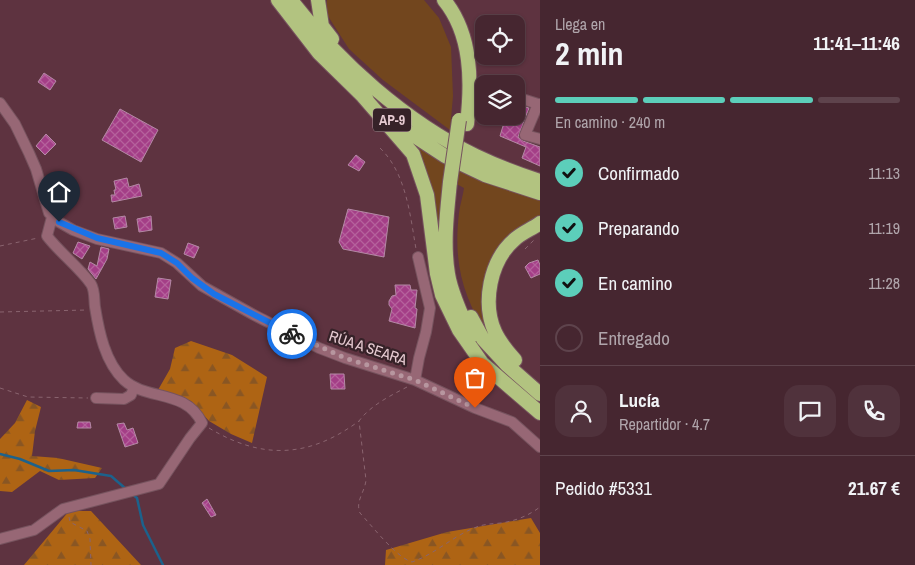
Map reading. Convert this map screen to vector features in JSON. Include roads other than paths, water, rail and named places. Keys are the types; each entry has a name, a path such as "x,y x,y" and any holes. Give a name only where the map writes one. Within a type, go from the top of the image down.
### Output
{"highway":[{"name":"AP-9","path":"278,0 319,53 392,121 445,156 485,174 540,193"},
{"name":"AP-9","path":"291,0 312,27 339,56 390,100 446,139 476,155 540,181"},
{"path":"318,0 322,26 332,39 339,56"},
{"path":"434,0 442,8 460,54 463,122"},
{"path":"444,0 460,29 467,52 470,76 470,100 463,122 446,222 448,276 471,336 508,378 540,405"},
{"path":"361,94 402,139 413,154 427,195 437,274 442,296 449,312 469,347 482,363 540,413"},
{"path":"454,183 452,224 455,273 460,292 483,339 507,365 540,394"},
{"path":"540,223 514,240 497,260 490,288 489,304 491,320 500,343 540,386"}],"street":[{"path":"525,100 539,104 525,134 540,140"},
{"path":"0,103 14,124 29,153 52,217 47,236 92,286 103,343 114,369 125,381 134,387 185,403 198,415 202,423 159,484 63,509 34,530 0,539"},
{"name":"RÚA A SEARA","path":"52,217 73,230 97,238 161,253 177,263 192,278 214,294 319,348 415,380 475,408 512,422 540,447"},
{"path":"415,380 418,358 426,332 430,308 418,257"},
{"path":"96,398 124,399 131,395 134,387"}],"waterway":[{"path":"0,454 20,459 49,471 74,470 111,476 126,489"},
{"path":"132,494 137,498 143,525 163,565"}]}
